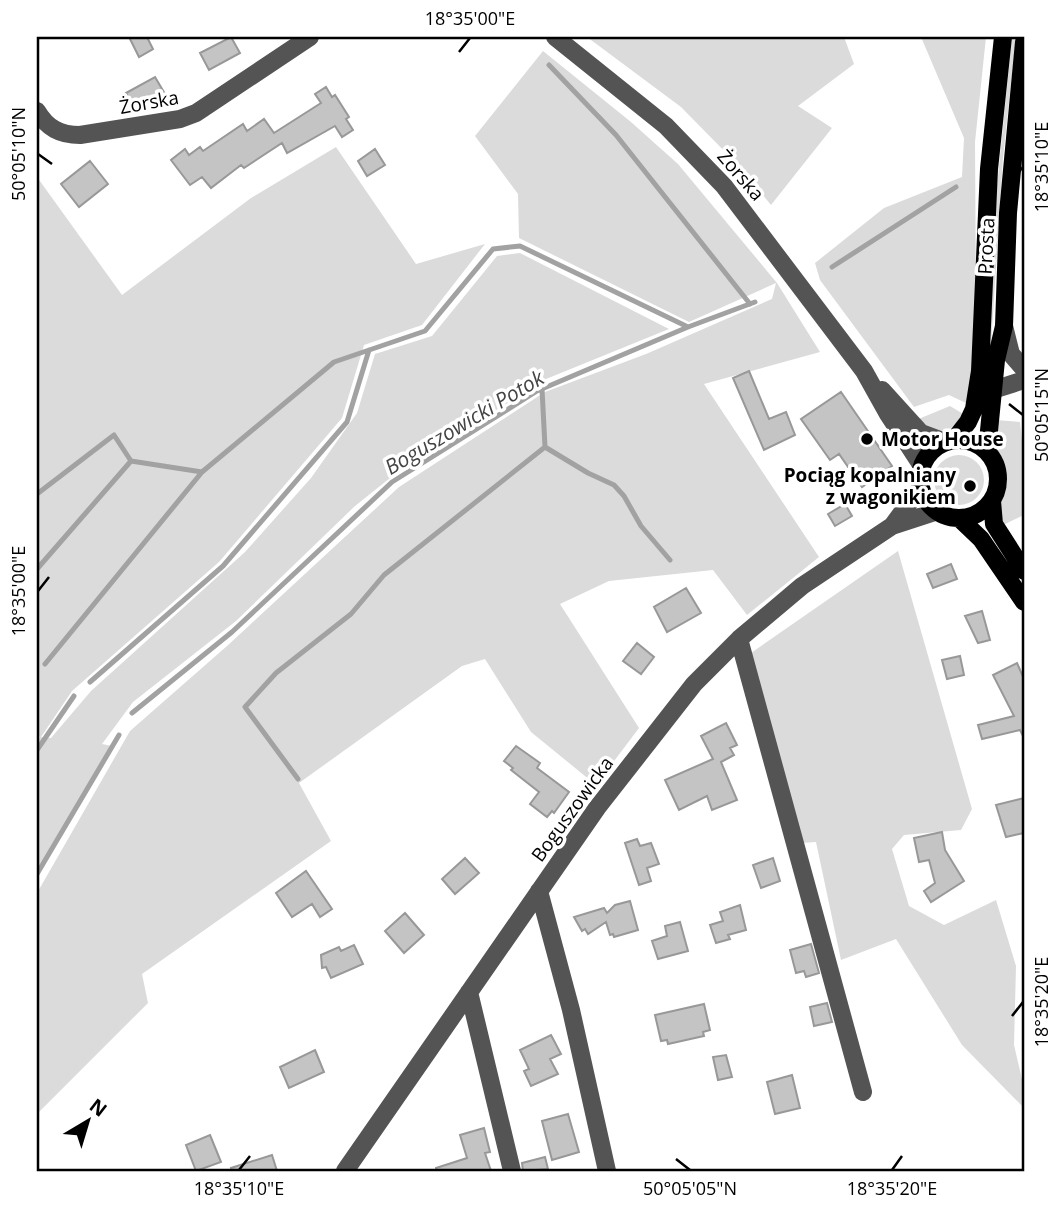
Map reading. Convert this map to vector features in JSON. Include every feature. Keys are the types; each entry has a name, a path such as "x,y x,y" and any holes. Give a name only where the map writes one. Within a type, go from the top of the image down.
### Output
{"main road":[{"name":"Prosta","path":"950,441 971,415 980,371 989,169 1003,37"},
{"name":"Prosta","path":"987,451 996,360 1004,327 1009,200 1024,42"},
{"path":"959,518 979,512 992,501 997,489 998,473 987,451 972,442 950,441 930,452 922,466 921,487 926,500 938,511 959,518 981,539 1024,602"},
{"path":"992,501 995,527 1024,571"}],"street":[{"name":"Żorska","path":"37,111 48,126 67,135 188,117 310,37"},
{"name":"Żorska","path":"555,37 657,118 711,172 774,249 864,371 920,433 950,441"},
{"path":"1004,327 1011,354 1024,369"},
{"name":"Żorska","path":"864,371 922,466"},
{"path":"993,390 1024,380"},
{"name":"Boguszowicka","path":"892,526 921,487"},
{"name":"Boguszowicka","path":"345,1171 597,808 694,684 739,639 802,586 892,526 938,511"},
{"path":"739,639 863,1092"},
{"path":"539,891 571,1010 607,1171"},
{"path":"469,992 512,1171"}],"shaded area":[{"path":"587,37 844,37 854,64 798,106 832,128 771,205 739,166 681,107"},
{"path":"921,37 986,37 975,142 976,311 968,404 949,395 914,407 820,280 815,263 884,208 962,177 964,138"},
{"path":"1012,37 1016,37 1003,158 990,361 987,362 997,186"},
{"path":"543,51 678,164 777,283 820,352 704,384 819,557 747,615 713,570 609,581 560,604 639,728 596,785 531,732 485,659 462,666 299,783 331,841 142,974 148,1003 37,1114 37,893 130,731 227,646 399,487 545,392 646,354 772,299 776,283 689,322 519,238 518,194 475,136"},
{"path":"336,147 416,264 485,244 422,325 364,345 342,418 219,562 72,691 41,737 51,738 91,691 245,552 311,478 357,413 375,354 432,336 497,256 520,253 669,329 546,379 400,470 355,506 236,621 133,702 102,744 112,746 37,874 37,741 40,737 37,735 37,177 122,295 251,198"},
{"path":"950,406 965,415 946,431 930,430 916,420"},
{"path":"996,420 1020,422 1024,460 1024,515 1001,526 997,511 1006,476 1004,463 994,443"},
{"path":"959,455 977,462 984,480 977,498 959,505 941,498 934,480 941,462"},
{"path":"898,551 972,809 961,830 904,835 892,849 909,906 944,925 996,900 1016,966 1014,1045 1024,1088 1024,1108 962,1045 896,939 841,960 816,842 802,843 751,653"}],"building":[{"path":"129,37 147,37 153,49 139,57"},
{"path":"231,37 240,53 209,70 200,53"},
{"path":"155,77 165,94 136,111 126,93"},
{"path":"326,87 332,97 335,95 349,117 346,119 353,130 342,137 335,126 287,153 282,143 244,168 241,165 211,188 202,177 190,185 171,160 185,149 189,155 200,147 203,151 243,124 247,131 264,119 274,133 321,103 315,94"},
{"path":"375,149 385,165 367,176 358,161"},
{"path":"90,161 108,184 79,207 61,184"},
{"path":"749,371 769,419 786,412 795,435 764,450 733,378"},
{"path":"841,392 892,466 862,487 839,454 830,460 801,419"},
{"path":"845,504 852,516 835,526 828,514"},
{"path":"951,564 957,579 933,588 927,574"},
{"path":"686,588 701,613 667,632 654,607"},
{"path":"982,611 990,640 978,643 965,616"},
{"path":"637,643 654,657 641,674 623,661"},
{"path":"960,656 964,675 947,679 942,660"},
{"path":"1017,663 1024,679 1024,738 1020,730 982,739 978,725 1014,716 993,675"},
{"path":"726,723 737,745 730,748 734,755 721,762 737,800 712,810 707,796 679,810 665,780 713,759 701,736"},
{"path":"516,746 540,763 537,768 569,792 554,813 552,811 547,817 530,804 539,792 504,761"},
{"path":"1024,798 1024,833 1006,837 996,805"},
{"path":"942,832 945,850 964,881 931,902 924,891 935,883 929,860 919,862 914,838"},
{"path":"637,839 640,846 651,843 659,864 647,868 651,881 639,885 625,843"},
{"path":"465,858 479,873 455,894 442,879"},
{"path":"773,858 780,881 761,888 753,865"},
{"path":"306,871 332,909 320,917 312,904 292,917 276,893"},
{"path":"630,901 638,930 614,937 613,934 610,935 606,922 588,934 585,929 582,931 574,917 604,908 607,913 615,905"},
{"path":"740,905 746,930 728,935 730,939 716,943 710,925 723,921 720,912"},
{"path":"405,913 424,935 404,953 385,931"},
{"path":"680,922 688,951 658,959 652,941 667,936 665,926"},
{"path":"811,944 819,973 806,977 804,971 796,973 790,950"},
{"path":"354,945 363,964 331,978 326,967 322,968 321,955 339,947 341,951"},
{"path":"827,1003 832,1022 814,1026 810,1007"},
{"path":"704,1004 710,1030 703,1032 704,1036 668,1044 667,1040 661,1041 655,1015"},
{"path":"551,1035 561,1054 550,1059 558,1074 531,1086 524,1071 529,1069 520,1050"},
{"path":"315,1050 324,1072 289,1088 280,1067"},
{"path":"726,1055 732,1077 718,1080 713,1057"},
{"path":"792,1075 800,1108 775,1114 767,1082"},
{"path":"568,1114 579,1152 552,1160 542,1121"},
{"path":"484,1128 490,1152 485,1153 491,1171 436,1171 436,1168 467,1158 460,1135"},
{"path":"210,1135 221,1162 196,1171 186,1145"},
{"path":"272,1155 277,1171 232,1171 231,1168"},
{"path":"545,1157 548,1169 523,1171 522,1163"}],"waterway":[{"path":"549,65 616,135 750,304"},
{"name":"Boguszowicki Potok","path":"832,267 956,187"},
{"path":"37,494 114,435 131,461 202,472 334,362 425,331 493,249 520,246 688,327"},
{"name":"Boguszowicki Potok","path":"132,713 232,632 392,482 537,391 688,327 755,302"},
{"path":"90,682 223,566 347,422 369,350"},
{"path":"298,779 245,707 276,673 351,614 384,575 545,447 542,389"},
{"path":"545,447 614,485 624,496 641,526 670,560"},
{"path":"37,569 131,461"},
{"path":"45,664 202,472"},
{"path":"37,750 74,696"},
{"name":"Boguszowicki Potok","path":"37,874 119,735"}],"place":[{"name":"Motor House","path":"867,439"},
{"name":"Pociąg kopalniany z wagonikiem","path":"970,486"}]}
